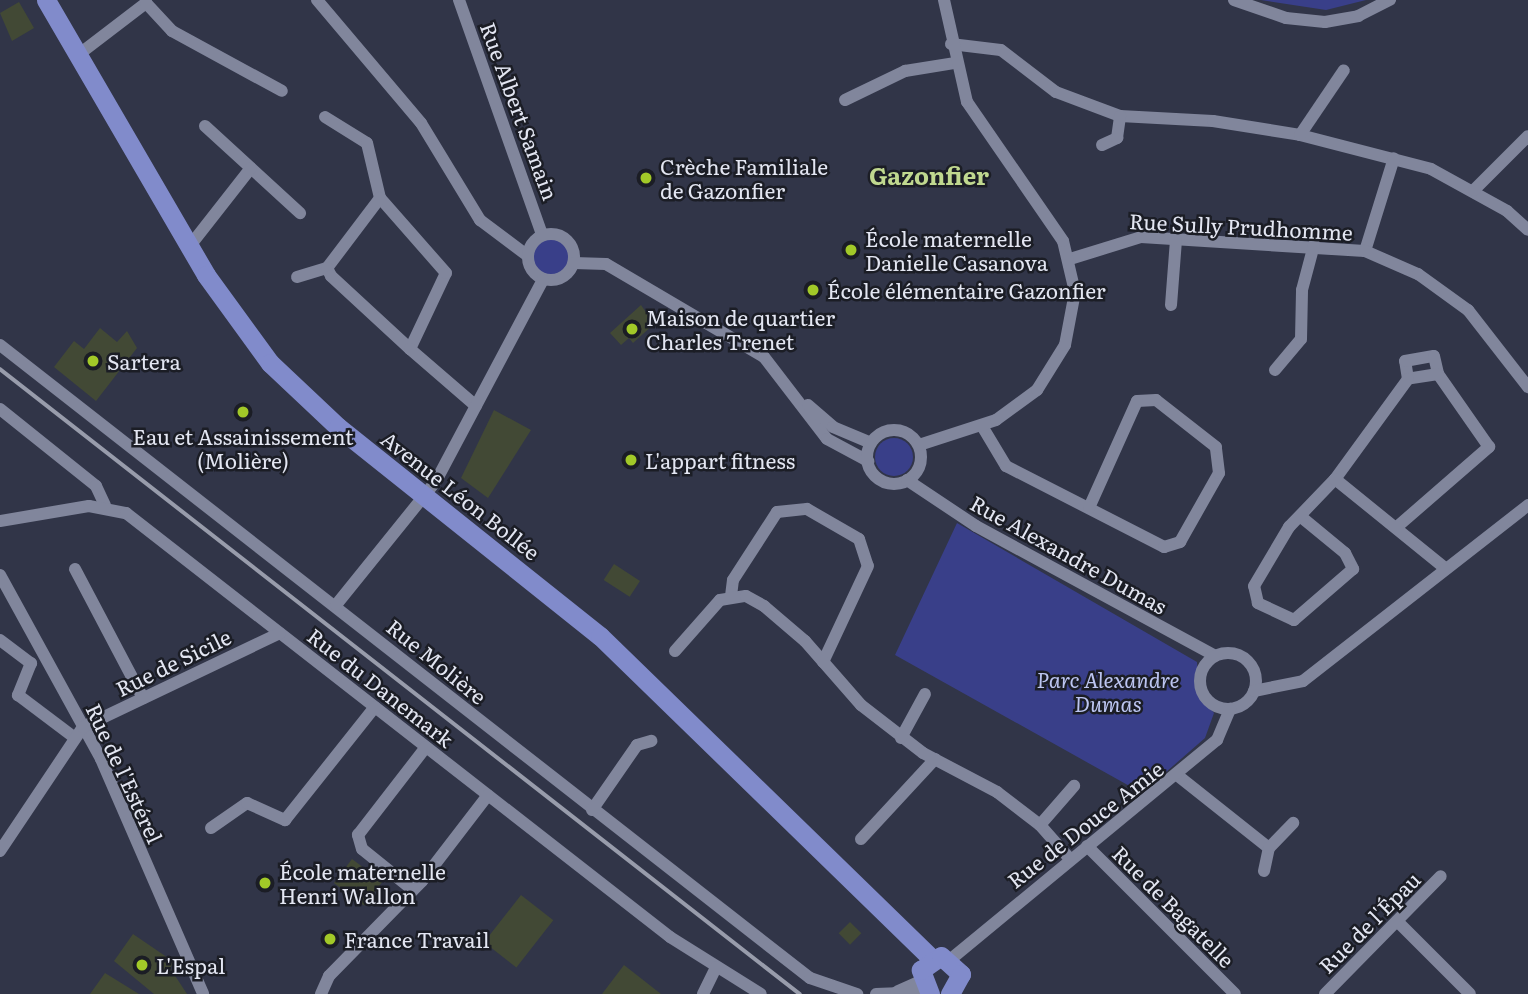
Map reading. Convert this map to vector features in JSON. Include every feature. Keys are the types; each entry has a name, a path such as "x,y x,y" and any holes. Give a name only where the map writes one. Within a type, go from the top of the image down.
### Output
{"main road":[{"name":"Avenue Léon Bollée","path":"46,0 188,247 270,363 423,494 600,636 941,959"},
{"path":"926,989 921,970 941,959 961,974 958,992"}],"street":[{"path":"317,0 421,123 480,220 528,256 543,280"},
{"name":"Rue Albert Samain","path":"460,0 542,236"},
{"path":"868,461 871,443 893,430 919,445 982,426 1024,402 1058,360 1073,313 1070,259 977,120 955,63 944,0"},
{"path":"1234,0 1317,22 1358,16 1390,0"},
{"path":"78,55 148,1 172,31 282,91"},
{"path":"951,44 1001,50 1056,92 1120,116 1213,121 1300,135 1394,158 1474,190 1528,230"},
{"path":"845,100 905,71 955,63"},
{"path":"1300,135 1344,70"},
{"path":"1102,145 1117,138 1120,116"},
{"path":"325,117 367,144 380,198 446,273 410,349"},
{"path":"205,126 300,213"},
{"path":"1474,190 1528,136"},
{"path":"1365,251 1394,158"},
{"path":"188,247 251,168"},
{"path":"297,277 327,268 380,198"},
{"path":"528,256 542,236 566,239 575,263"},
{"name":"Rue Sully Prudhomme","path":"1070,259 1120,239 1314,245 1365,251 1418,274 1468,310 1528,387"},
{"path":"1171,305 1176,240"},
{"path":"1275,370 1301,339 1301,290 1314,245"},
{"path":"543,280 564,277 575,263"},
{"path":"575,263 606,264 656,290 764,357 797,396 827,439 868,461 882,480 907,480 920,466 919,445"},
{"path":"327,268 410,349 476,406"},
{"path":"336,605 423,494 476,406 543,280"},
{"name":"Rue Molière","path":"0,345 810,978 857,994"},
{"path":"1398,526 1489,447 1438,374 1434,356 1405,361 1408,379"},
{"path":"1300,516 1345,553 1353,569 1294,620 1252,595 1300,516 1335,479 1408,379 1438,374"},
{"path":"797,396 833,427 871,443"},
{"path":"982,426 1006,466 1157,545 1173,545 1219,473 1216,447 1156,400 1137,401 1089,508"},
{"path":"0,409 96,486 105,505 0,522"},
{"path":"1335,479 1398,526 1445,568"},
{"name":"Rue Alexandre Dumas","path":"907,480 976,526 1215,656"},
{"name":"Rue du Danemark","path":"105,505 126,513 488,795 716,967 761,994"},
{"path":"1254,691 1254,672 1242,657 1215,656 1202,670 1201,689 1212,704 1230,709 1254,691 1303,681 1528,505"},
{"path":"731,596 733,580 777,512 807,509 859,539 867,566 823,662"},
{"path":"75,569 143,698"},
{"name":"Rue de l'Estérel","path":"0,575 83,727 202,994"},
{"path":"675,651 720,600 731,596 764,606 901,738 1040,825 1070,859"},
{"name":"Rue de Sicile","path":"83,727 280,633"},
{"path":"0,640 31,663 18,695 75,738"},
{"path":"901,738 925,694"},
{"path":"211,828 247,803 285,820 375,707"},
{"name":"Rue de Douce Amie","path":"941,959 1177,775 1217,740 1230,709"},
{"path":"0,851 83,727"},
{"path":"592,810 637,745 651,741"},
{"path":"413,890 362,849 358,835 426,747"},
{"path":"861,839 935,759"},
{"path":"1177,775 1269,848"},
{"path":"1040,825 1074,786"},
{"path":"321,994 329,976 413,890 488,795"},
{"path":"1264,871 1269,848 1293,823"},
{"name":"Rue de Bagatelle","path":"1087,846 1235,994"},
{"name":"Rue de l'Épau","path":"1325,994 1441,876"},
{"path":"1397,921 1468,993"},
{"path":"703,994 716,967"},
{"path":"877,994 926,989"}],"green space":[{"path":"1261,0 1366,0 1326,10"},
{"path":"551,234 568,240 574,257 568,274 551,280 534,274 528,257 534,240"},
{"path":"894,438 907,444 913,457 907,470 894,476 881,470 875,457 881,444"},
{"name":"Parc Alexandre Dumas","path":"957,523 1197,662 1199,694 1214,713 1205,738 1142,793 895,655"}],"building":[{"path":"19,2 34,28 12,41 0,13"},
{"name":"Maison de quartier Charles Trenet","path":"641,305 654,324 633,343 629,338 621,345 610,333"},
{"name":"Sartera","path":"100,328 117,342 127,331 137,348 96,401 54,367 74,341 84,349"},
{"path":"494,410 531,430 488,498 461,478"},
{"path":"614,564 640,581 630,597 604,580"},
{"path":"352,859 382,882 364,906 334,883"},
{"path":"521,895 553,920 516,968 484,942"},
{"path":"850,922 861,933 850,945 839,933"},
{"name":"L'Espal","path":"133,934 174,962 170,968 187,994 154,994 114,961"},
{"path":"624,965 661,994 602,994"},
{"path":"105,973 139,994 90,994"}],"railway":[{"path":"0,369 800,994"}],"place":[{"name":"Crèche Familiale de Gazonfier","path":"646,178"},
{"name":"École maternelle Danielle Casanova","path":"851,250"},
{"name":"École élémentaire Gazonfier","path":"813,290"},
{"name":"Maison de quartier Charles Trenet","path":"632,329"},
{"name":"Sartera","path":"93,361"},
{"name":"Eau et Assainissement (Molière)","path":"243,412"},
{"name":"L'appart fitness","path":"631,460"},
{"name":"École maternelle Henri Wallon","path":"265,883"},
{"name":"France Travail","path":"330,939"},
{"name":"L'Espal","path":"142,965"}],"district":[{"name":"Gazonfier","path":"929,175"}]}
